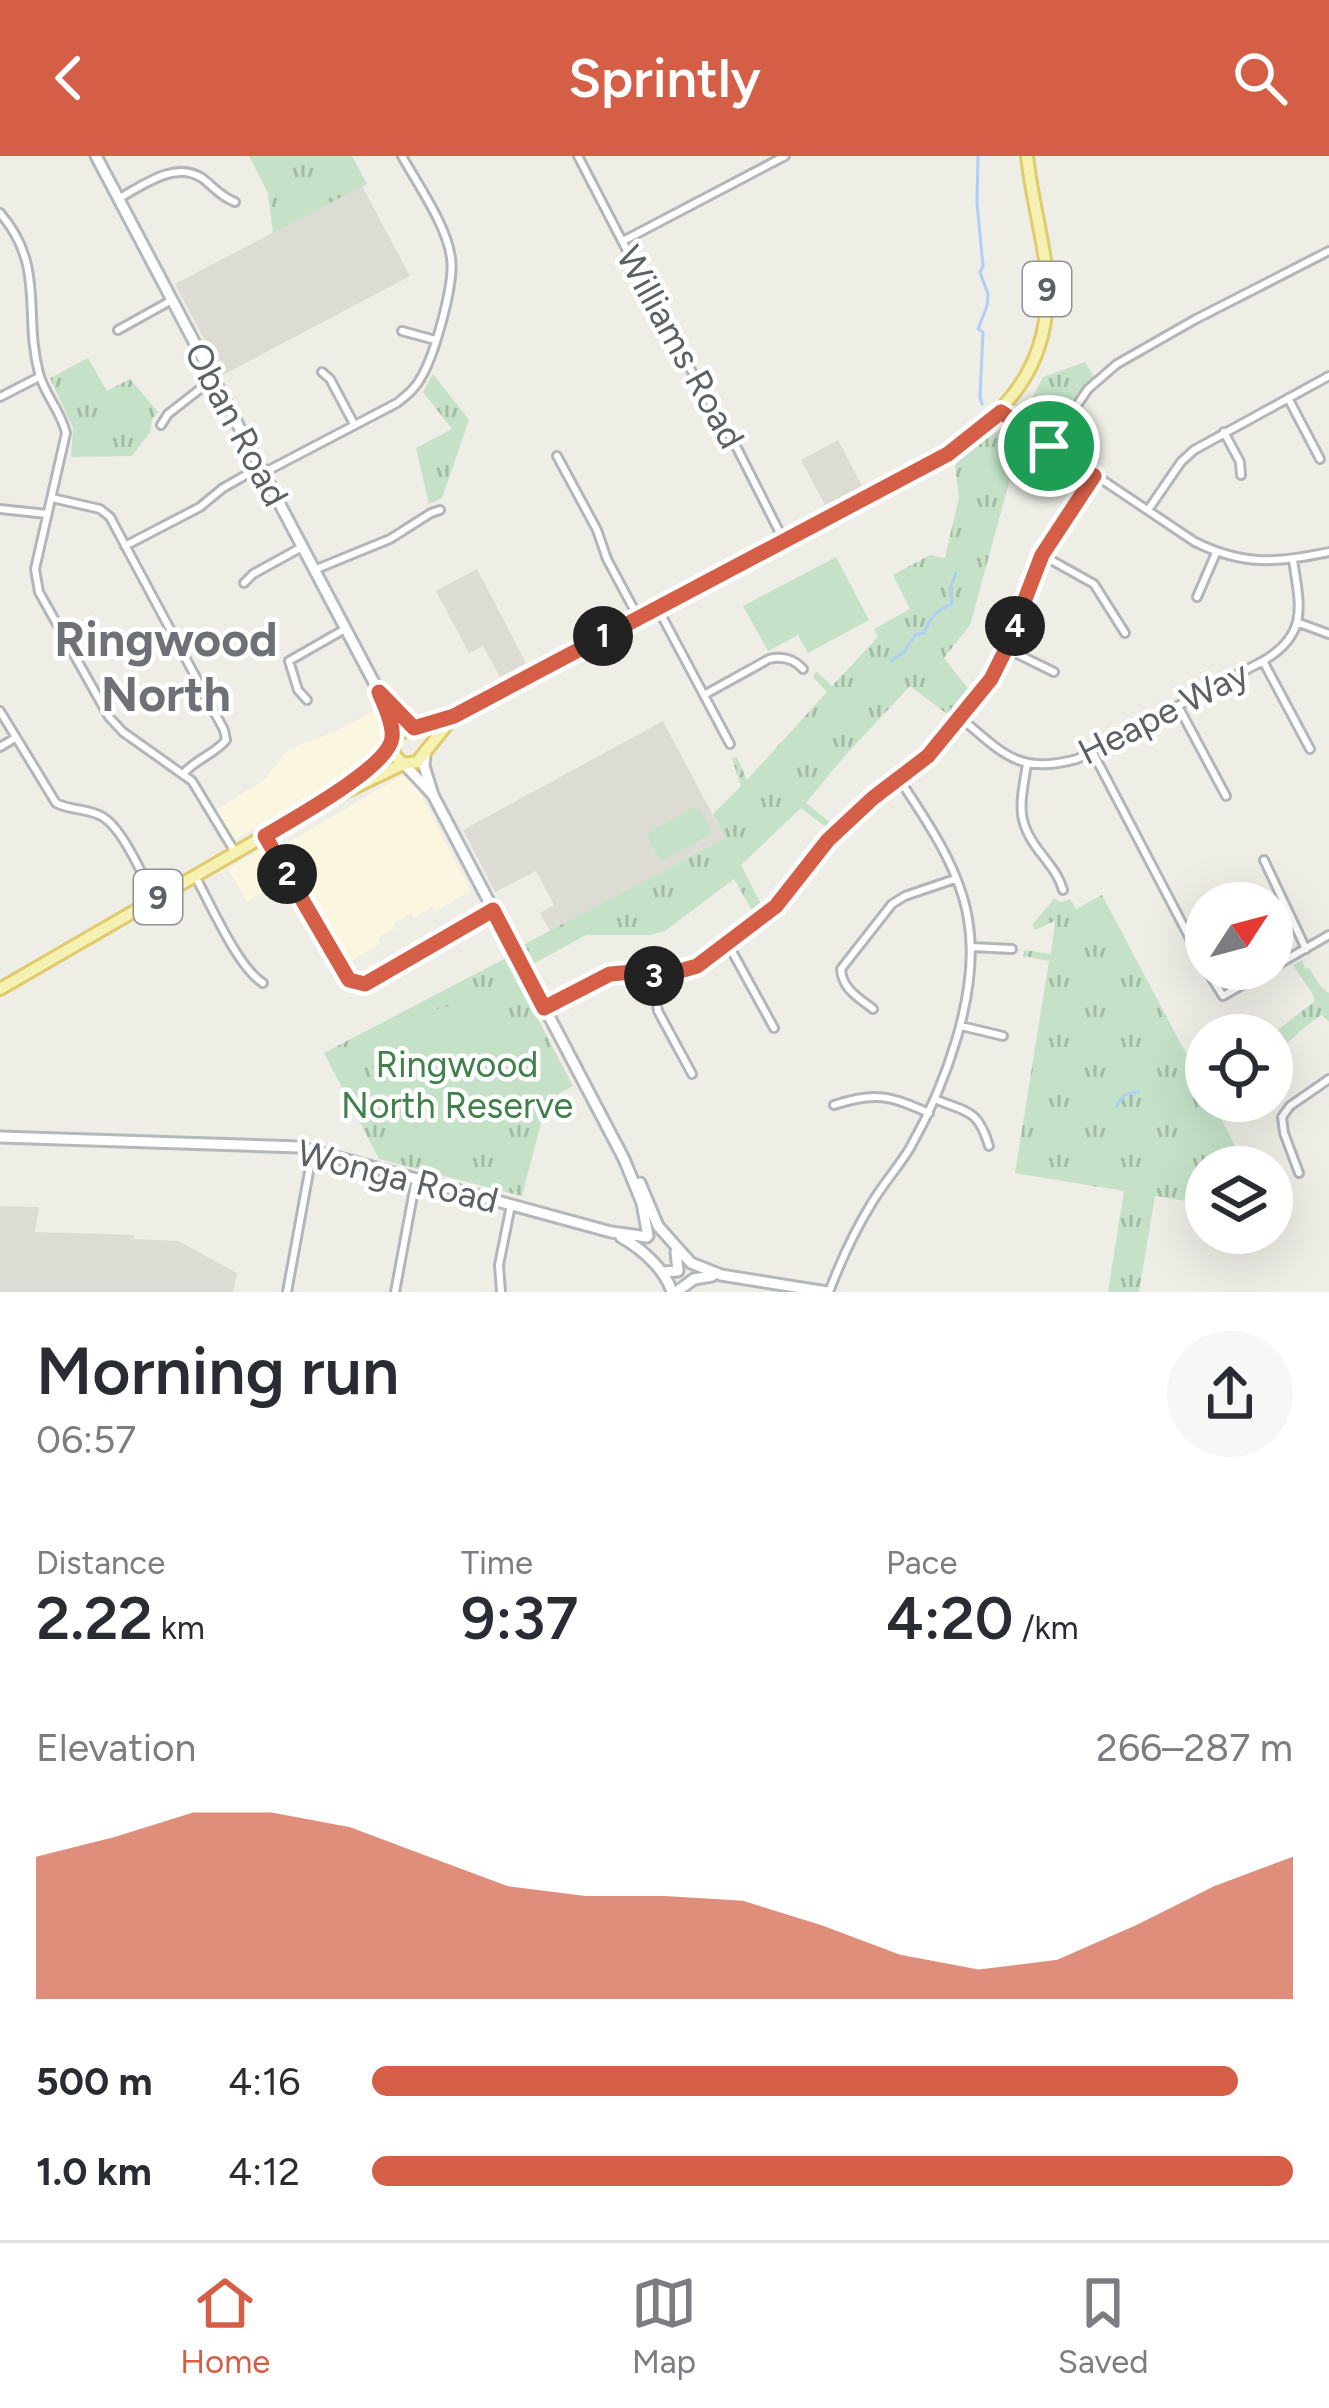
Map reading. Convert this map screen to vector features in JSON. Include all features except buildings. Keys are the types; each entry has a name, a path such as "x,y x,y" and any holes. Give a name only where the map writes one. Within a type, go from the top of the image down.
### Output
{"main road":[{"name":"Oban Road","path":"96,156 379,692 392,741"},
{"name":"9","path":"330,798 377,761 399,734 454,716 948,454 1001,412 1035,359 1048,300 1027,156"},
{"name":"Oban Road","path":"379,692 414,728"},
{"name":"9","path":"0,989 330,798 417,762 454,716"},
{"path":"414,728 424,739 424,766 433,795 624,1159 640,1195 647,1251 677,1291"},
{"path":"392,741 393,752 433,795"},
{"name":"Wonga Road","path":"0,1137 313,1150 612,1232 667,1237"},
{"path":"624,1159 667,1237 691,1263 718,1274"},
{"path":"612,1232 633,1229 646,1220"},
{"path":"612,1232 637,1246 662,1272 718,1274 828,1292"},
{"path":"667,1237 677,1254 677,1291"},
{"path":"677,1291 696,1278 718,1274"}],"street":[{"path":"125,546 200,507 223,488 397,404 415,387 435,340 450,287 452,260 442,230 403,156"},
{"name":"Williams Road","path":"578,156 783,539"},
{"path":"622,242 785,156"},
{"path":"118,199 179,171 203,178 226,200 235,202"},
{"path":"0,212 18,236 27,260 39,377 66,433 35,580 109,717 192,781 235,852"},
{"path":"1049,446 1088,389 1118,364 1329,251"},
{"path":"118,330 172,300"},
{"path":"402,332 435,340"},
{"path":"322,372 331,379 355,425"},
{"path":"1148,511 1181,462 1205,442 1329,376"},
{"path":"0,397 39,377"},
{"path":"160,425 213,379"},
{"path":"1288,398 1320,458"},
{"path":"1001,412 1216,553 1249,561 1293,560 1329,552"},
{"path":"1224,432 1240,461 1241,475"},
{"path":"557,456 638,617"},
{"path":"544,1008 610,974 675,974 697,966 776,906 841,826 928,756 991,679 1042,555 1094,476"},
{"path":"51,498 106,512 224,730 226,740 220,747 184,773"},
{"path":"0,509 47,514"},
{"path":"314,570 390,539 440,510"},
{"path":"244,583 302,547"},
{"path":"1197,597 1216,553"},
{"path":"1042,555 1094,584 1125,633"},
{"path":"1293,560 1299,623 1329,634"},
{"path":"657,608 730,744"},
{"name":"Heape Way","path":"961,719 1003,755 1027,764 1062,763 1263,662 1286,643 1299,623"},
{"path":"307,700 298,690 289,661 345,629"},
{"path":"1006,649 1054,672"},
{"path":"704,695 779,656 803,669"},
{"path":"1263,662 1310,749"},
{"path":"1178,706 1226,796"},
{"path":"0,711 56,803 104,817 155,899"},
{"path":"0,747 15,738"},
{"path":"1092,751 1185,929"},
{"path":"1027,764 1019,808 1022,821 1027,837 1057,874 1063,890"},
{"path":"828,1292 859,1225 929,1113 961,1026 971,947 968,916 924,817 899,779"},
{"path":"265,836 346,976 355,983 368,982 493,910"},
{"path":"1264,860 1306,949"},
{"path":"195,876 243,964 263,983"},
{"path":"873,1009 846,987 841,969 892,904 955,879"},
{"path":"1293,956 1329,934"},
{"path":"728,944 773,1028"},
{"path":"971,947 1012,949"},
{"path":"652,976 658,1010 692,1074"},
{"path":"961,1026 1003,1036"},
{"path":"1299,1173 1282,1117 1329,1079"},
{"path":"834,1105 875,1094 929,1113"},
{"path":"935,1099 976,1116 989,1146"},
{"path":"287,1292 313,1150"},
{"path":"395,1292 416,1178"},
{"path":"501,1292 499,1265 511,1205"}],"shaded area":[{"path":"362,186 410,276 223,375 175,284"},
{"path":"838,440 862,486 825,505 801,460"},
{"path":"477,569 526,663 500,677 483,646 469,653 436,591"},
{"path":"376,710 384,730 381,748 325,789 235,840 216,810 264,780 288,750"},
{"path":"663,721 725,838 550,931 540,913 554,905 536,871 495,892 463,830"},
{"path":"403,775 416,786 471,891 435,912 432,907 394,923 396,928 378,938 381,944 347,963 279,848"},
{"path":"263,848 282,881 247,902 228,869"},
{"path":"0,1206 39,1207 35,1232 178,1241 237,1273 233,1292 0,1292"}],"green space":[{"path":"249,156 352,156 367,184 273,233 268,193"},
{"path":"88,358 107,391 130,379 158,412 132,456 71,457 73,428 50,378"},
{"path":"1085,362 1094,376 1047,429 1022,417 1043,377"},
{"path":"433,374 469,420 442,498 429,504 416,448 452,429 423,392"},
{"path":"1003,427 1021,439 970,625 944,658 971,692 951,717 910,686 806,803 832,824 827,828 801,808 741,865 763,908 754,914 734,879 665,931 586,935 533,964 523,945 725,838 713,814 741,786 732,759 737,757 747,780 827,692 813,677 816,671 832,686 878,637 874,629 910,609 893,575 930,555 945,558 959,497 955,467 959,458"},
{"path":"836,557 869,620 808,653 798,635 768,651 743,606"},
{"path":"693,807 711,829 709,835 662,861 648,840 649,833"},
{"path":"1102,895 1185,1051 1185,1122 1223,1122 1235,1146 1185,1146 1185,1201 1155,1196 1139,1292 1108,1292 1124,1191 1015,1173 1049,961 1023,956 1025,950 1051,954 1055,921 1035,930 1032,925 1054,899 1070,899 1076,909"},
{"name":"Ringwood North Reserve","path":"506,958 573,1086 547,1100 522,1196 379,1159 324,1053"},
{"path":"1302,960 1329,993 1329,1022 1322,1015 1293,1037 1293,1018 1315,1001 1293,965"},
{"path":"456,1005 487,1010 512,1022 529,1043 535,1074 553,1069 556,1077 538,1083 535,1078 517,1115 489,1139 446,1151 424,1149 389,1131 377,1113 374,1068 386,1044 405,1026 429,1012"}],"waterway":[{"path":"978,156 980,272 988,294 978,329 983,332 982,404"},
{"path":"891,661 952,604 956,573"},
{"path":"1116,1107 1124,1095 1139,1091"}],"district":[{"name":"Ringwood North","path":"166,666"}],"route":[{"path":"1001,412 1049,446 1094,476 1042,555 991,679 928,756 841,826 763,918 697,966 663,976 610,974 544,1008 493,910 365,984 349,980 265,836 330,798 381,757 392,740 379,692 414,728 454,716 948,454 1001,412"}]}
